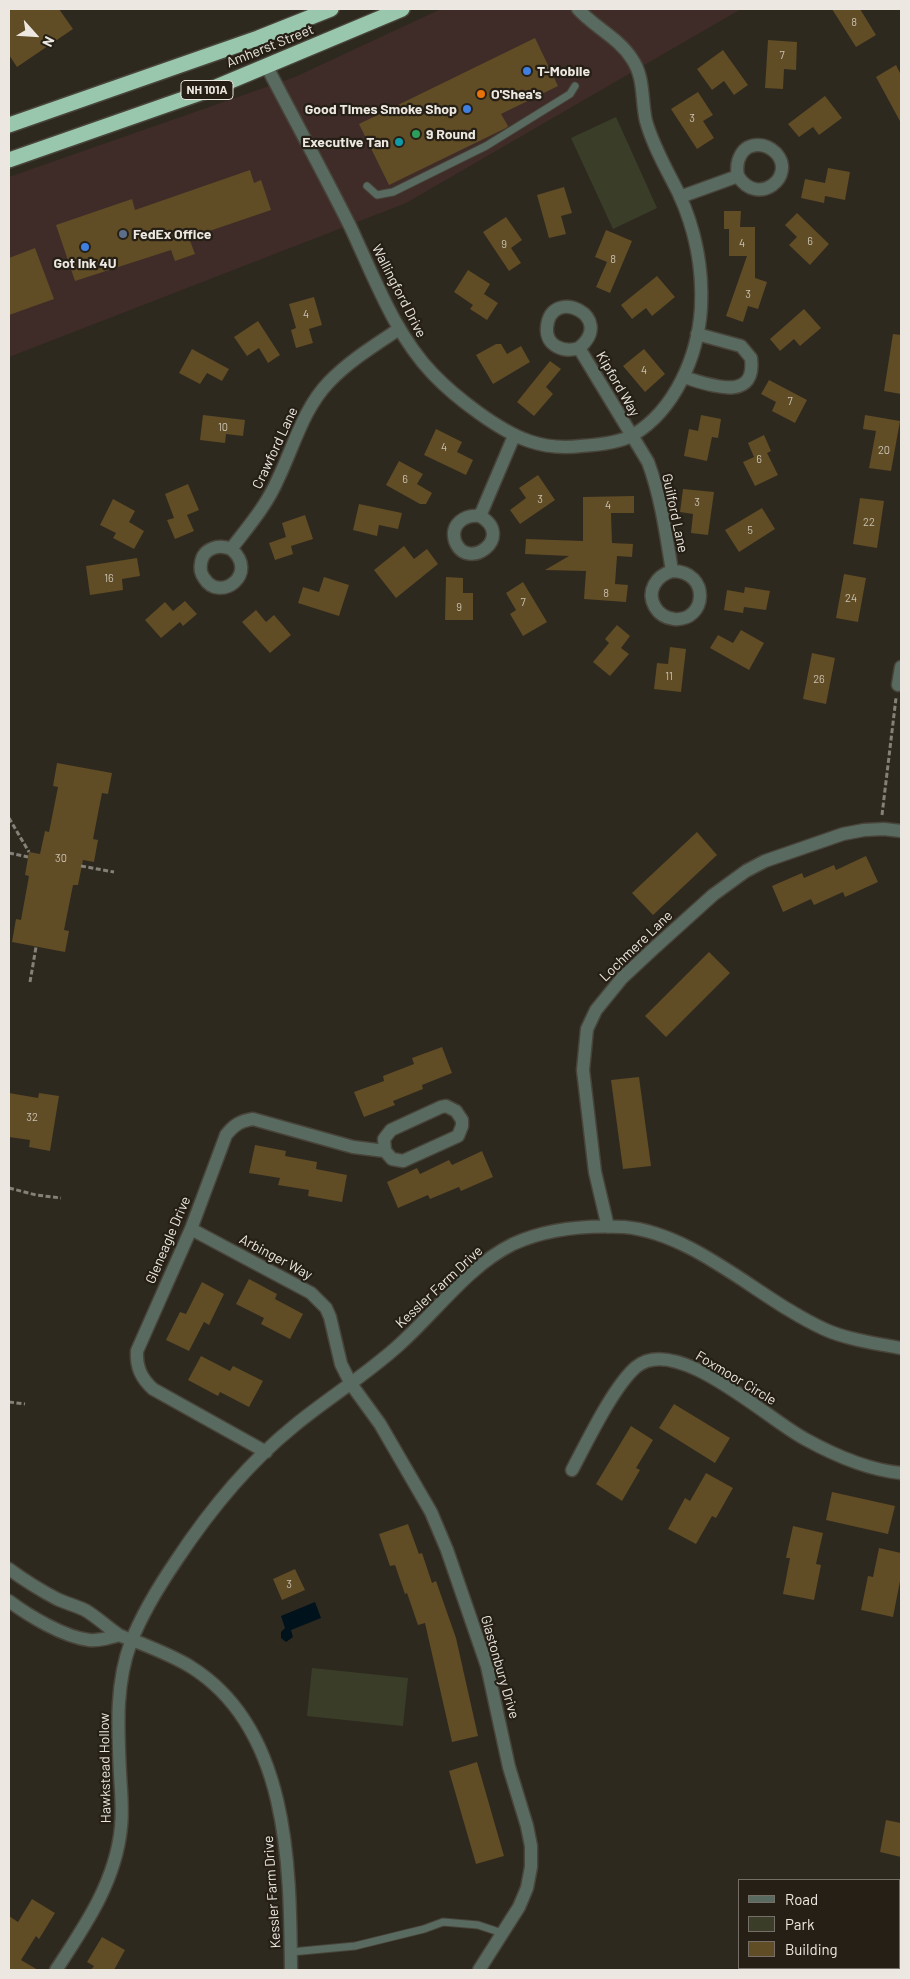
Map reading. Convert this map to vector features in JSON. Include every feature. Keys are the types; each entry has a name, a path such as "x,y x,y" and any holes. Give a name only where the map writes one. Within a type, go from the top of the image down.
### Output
{"highway":[{"name":"Amherst Street","path":"10,123 258,38 330,9"},
{"name":"Amherst Street","path":"9,160 209,90 402,9"}],"street":[{"name":"Wallingford Drive","path":"266,65 338,202 399,329 416,355 435,377 514,436 551,447 599,445 631,436 654,419 670,400 683,377 691,358 701,310 699,265 690,224 646,120 642,82 635,62 628,53 578,9"},
{"path":"680,197 738,176"},
{"name":"Crawford Lane","path":"231,549 269,497 279,478 302,422 328,382 354,360 399,329"},
{"path":"683,377 726,389 741,385 750,374 751,358 741,346 697,334"},
{"name":"Kipford Way","path":"580,348 631,436"},
{"path":"480,516 514,436"},
{"name":"Guilford Lane","path":"631,436 648,462 653,476 661,505 672,571"},
{"path":"898,684 901,668"},
{"name":"Lochmere Lane","path":"608,1227 595,1172 583,1070 587,1029 596,1010 622,978 652,950 713,895 746,871 765,861 823,840 864,830 901,832"},
{"name":"Gleneagle Drive","path":"266,1452 153,1389 145,1382 140,1372 137,1362 137,1351 190,1229 226,1135 233,1126 253,1119 353,1147 385,1151 392,1159 403,1161 458,1136 462,1126 460,1115 452,1108 441,1107 391,1130 384,1139 385,1151"},
{"name":"Kessler Farm Drive","path":"132,1640 164,1580 203,1522 235,1483 292,1428 402,1343 464,1279 496,1254 516,1243 574,1227 629,1228 661,1236 702,1254 794,1313 827,1331 901,1348"},
{"name":"Arbinger Way","path":"190,1229 319,1299 330,1316 341,1364 351,1384"},
{"name":"Foxmoor Circle","path":"572,1470 624,1382 637,1366 656,1358 676,1361 695,1368 817,1445 870,1467 901,1473"},
{"name":"Glastonbury Drive","path":"351,1384 380,1424 431,1512 446,1550 487,1666 510,1767 531,1846 531,1868 527,1888 519,1908 479,1970"},
{"name":"Kessler Farm Drive","path":"9,1568 32,1586 58,1600 84,1610 119,1635 166,1654 192,1668 213,1684 231,1702 258,1744 270,1776 282,1824 289,1882 291,1970"},
{"path":"9,1601 40,1622 77,1637 89,1640 102,1640 119,1635"},
{"name":"Hawkstead Hollow","path":"56,1970 100,1901 116,1856 122,1825 119,1701 123,1668 132,1640"}],"lane":[{"path":"367,186 377,195 393,192 486,146 570,94 575,86"},
{"path":"291,1952 355,1946 424,1930 443,1922 478,1925 502,1933"}],"path":[{"path":"880,830 898,684"},
{"path":"9,818 29,852"},
{"path":"9,853 28,856"},
{"path":"81,866 114,872"},
{"path":"30,982 36,946"},
{"path":"9,1188 36,1195 61,1198"},
{"path":"9,1402 25,1404"}],"shaded area":[{"path":"441,9 741,9 406,203 9,357 9,177 295,77"}],"green space":[{"path":"616,117 657,208 613,229 571,138"},
{"path":"312,1668 408,1678 403,1726 307,1716"}],"water":[{"path":"315,1602 321,1618 291,1630 293,1637 286,1642 281,1638 281,1632 285,1628 281,1616"}],"building":[{"path":"9,9 59,9 73,29 17,67 9,55"},
{"path":"832,9 860,9 876,35 856,47"},
{"path":"535,38 558,86 501,114 508,126 506,128 389,185 359,124"},
{"path":"768,40 797,42 796,70 784,69 783,89 765,88"},
{"path":"723,50 748,85 734,95 724,81 712,90 697,69"},
{"path":"896,65 901,75 901,123 876,77"},
{"path":"698,92 713,115 703,121 714,138 697,149 671,109"},
{"path":"825,96 842,118 819,135 813,127 799,137 788,124"},
{"path":"828,168 850,172 845,200 825,196 824,203 801,198 805,179 825,183"},
{"path":"250,170 254,183 261,180 271,210 189,238 195,254 175,261 171,250 75,281 56,225 132,199 135,210"},
{"path":"564,187 572,213 561,216 566,234 549,238 537,195"},
{"path":"724,211 741,211 740,227 755,227 755,278 767,282 758,309 748,306 743,322 726,316 747,256 729,256 729,229 724,229"},
{"path":"797,213 829,244 810,265 789,245 797,237 785,225"},
{"path":"506,217 522,240 511,248 521,263 509,271 483,232"},
{"path":"606,230 632,241 610,293 596,287 607,262 595,257"},
{"path":"35,248 54,299 9,315 9,258"},
{"path":"468,270 490,284 484,294 498,303 487,320 470,309 473,305 454,292"},
{"path":"657,276 675,297 652,316 646,308 632,319 621,305"},
{"path":"314,297 322,325 309,329 313,343 296,348 291,330 296,328 289,304"},
{"path":"804,309 821,328 800,346 794,339 780,351 770,339"},
{"path":"258,321 280,355 268,363 259,348 247,356 234,337"},
{"path":"893,334 901,335 901,394 884,391"},
{"path":"496,344 501,344 507,354 521,346 530,362 493,384 476,355"},
{"path":"192,349 229,369 222,381 207,373 200,384 179,373"},
{"path":"644,349 665,374 645,392 623,366"},
{"path":"550,361 561,369 546,387 553,394 534,416 517,402"},
{"path":"769,380 807,400 795,423 772,411 776,402 761,394"},
{"path":"203,415 245,420 243,436 226,434 225,443 200,440"},
{"path":"701,415 721,419 718,438 712,437 707,461 684,456 689,429 698,431"},
{"path":"865,415 900,421 891,471 869,468 876,431 863,429"},
{"path":"436,429 462,442 457,452 473,460 466,475 424,455"},
{"path":"764,435 771,451 767,453 778,475 755,486 743,462 754,457 748,443"},
{"path":"399,461 423,474 417,484 432,493 426,504 420,504 386,485"},
{"path":"538,475 555,500 520,524 510,510 526,498 519,488"},
{"path":"188,484 199,510 187,515 194,531 175,539 167,520 174,518 165,494"},
{"path":"683,489 714,492 708,535 691,533 693,514 680,512"},
{"path":"634,496 634,513 611,513 612,543 633,544 632,557 617,556 615,584 628,585 626,602 584,599 586,571 545,570 569,556 525,554 526,539 583,541 583,497"},
{"path":"860,498 884,501 877,548 853,544"},
{"path":"113,499 135,511 129,522 144,531 134,549 113,538 116,533 100,525"},
{"path":"359,504 402,513 398,529 379,525 377,536 353,530"},
{"path":"762,508 775,529 739,552 725,530"},
{"path":"305,515 313,539 291,546 293,554 275,560 269,543 286,537 282,523"},
{"path":"404,546 414,559 427,549 438,564 396,598 374,570"},
{"path":"137,558 140,576 122,579 123,590 90,595 86,566"},
{"path":"844,574 866,578 858,622 836,618"},
{"path":"324,577 349,585 339,616 298,603 303,587 319,592"},
{"path":"446,577 463,578 463,593 473,593 473,620 445,620"},
{"path":"523,582 547,622 523,636 510,614 516,610 506,593"},
{"path":"745,587 770,591 766,610 744,607 743,613 724,610 727,590 744,593"},
{"path":"185,601 197,614 183,626 180,622 161,638 145,620 165,602 173,611"},
{"path":"256,610 266,622 274,615 291,635 270,653 242,622"},
{"path":"617,625 630,636 621,648 629,654 610,676 593,662 609,643 605,639"},
{"path":"741,630 764,643 749,670 710,648 718,635 733,643"},
{"path":"670,647 686,649 681,692 654,689 657,663 668,664"},
{"path":"812,653 835,658 826,704 803,699"},
{"path":"57,763 112,773 108,794 102,793 93,839 98,840 94,862 83,860 78,885 73,885 64,930 69,931 65,952 12,942 16,919 21,920 29,876 25,875 29,852 40,854 45,831 49,832 58,787 53,786"},
{"path":"697,832 717,855 653,915 632,893"},
{"path":"866,856 878,882 845,897 843,892 814,905 811,899 783,912 772,886 802,873 804,878 834,865 836,870"},
{"path":"709,952 730,973 666,1037 645,1016"},
{"path":"442,1047 452,1073 422,1085 423,1089 393,1101 395,1105 364,1117 354,1092 384,1081 383,1076 414,1064 412,1058"},
{"path":"639,1077 651,1166 623,1169 611,1080"},
{"path":"9,1093 38,1098 39,1093 59,1096 50,1151 29,1147 30,1140 9,1137"},
{"path":"255,1145 286,1151 285,1156 317,1162 316,1169 347,1175 342,1202 308,1196 309,1190 278,1185 280,1178 249,1173"},
{"path":"482,1151 493,1177 461,1191 459,1187 430,1199 428,1195 398,1208 387,1182 417,1168 420,1174 449,1160 452,1165"},
{"path":"249,1279 277,1294 275,1299 303,1314 290,1339 261,1324 264,1318 236,1304"},
{"path":"202,1282 224,1294 209,1325 204,1322 189,1351 166,1340 180,1312 186,1314"},
{"path":"201,1356 230,1371 233,1366 263,1381 249,1407 220,1392 218,1396 188,1380"},
{"path":"674,1404 730,1438 715,1463 659,1428"},
{"path":"631,1426 653,1440 636,1468 640,1470 622,1501 596,1484"},
{"path":"706,1473 733,1488 716,1518 712,1516 696,1544 668,1529 685,1498 690,1501"},
{"path":"832,1492 895,1506 888,1534 826,1520"},
{"path":"408,1524 419,1554 422,1553 432,1583 436,1581 456,1638 478,1736 452,1742 425,1623 418,1625 395,1565 390,1566 379,1534"},
{"path":"793,1526 823,1533 816,1564 821,1565 814,1600 783,1594 790,1558 786,1558"},
{"path":"879,1548 901,1553 901,1576 893,1617 861,1610 868,1576 873,1577"},
{"path":"295,1569 305,1590 282,1600 273,1579"},
{"path":"477,1762 504,1856 476,1864 449,1771"},
{"path":"886,1820 901,1823 901,1857 880,1852"},
{"path":"32,1899 55,1913 39,1939 36,1936 21,1960 38,1970 9,1970 9,1916 18,1922"},
{"path":"102,1937 125,1950 114,1970 91,1970 94,1966 87,1962"}],"place":[{"name":"T-Mobile","path":"527,71"},
{"name":"O'Shea's","path":"481,94"},
{"name":"Good Times Smoke Shop","path":"467,109"},
{"name":"9 Round","path":"416,134"},
{"name":"Executive Tan","path":"399,142"},
{"name":"FedEx Office","path":"123,234"},
{"name":"Got Ink 4U","path":"85,247"}]}
